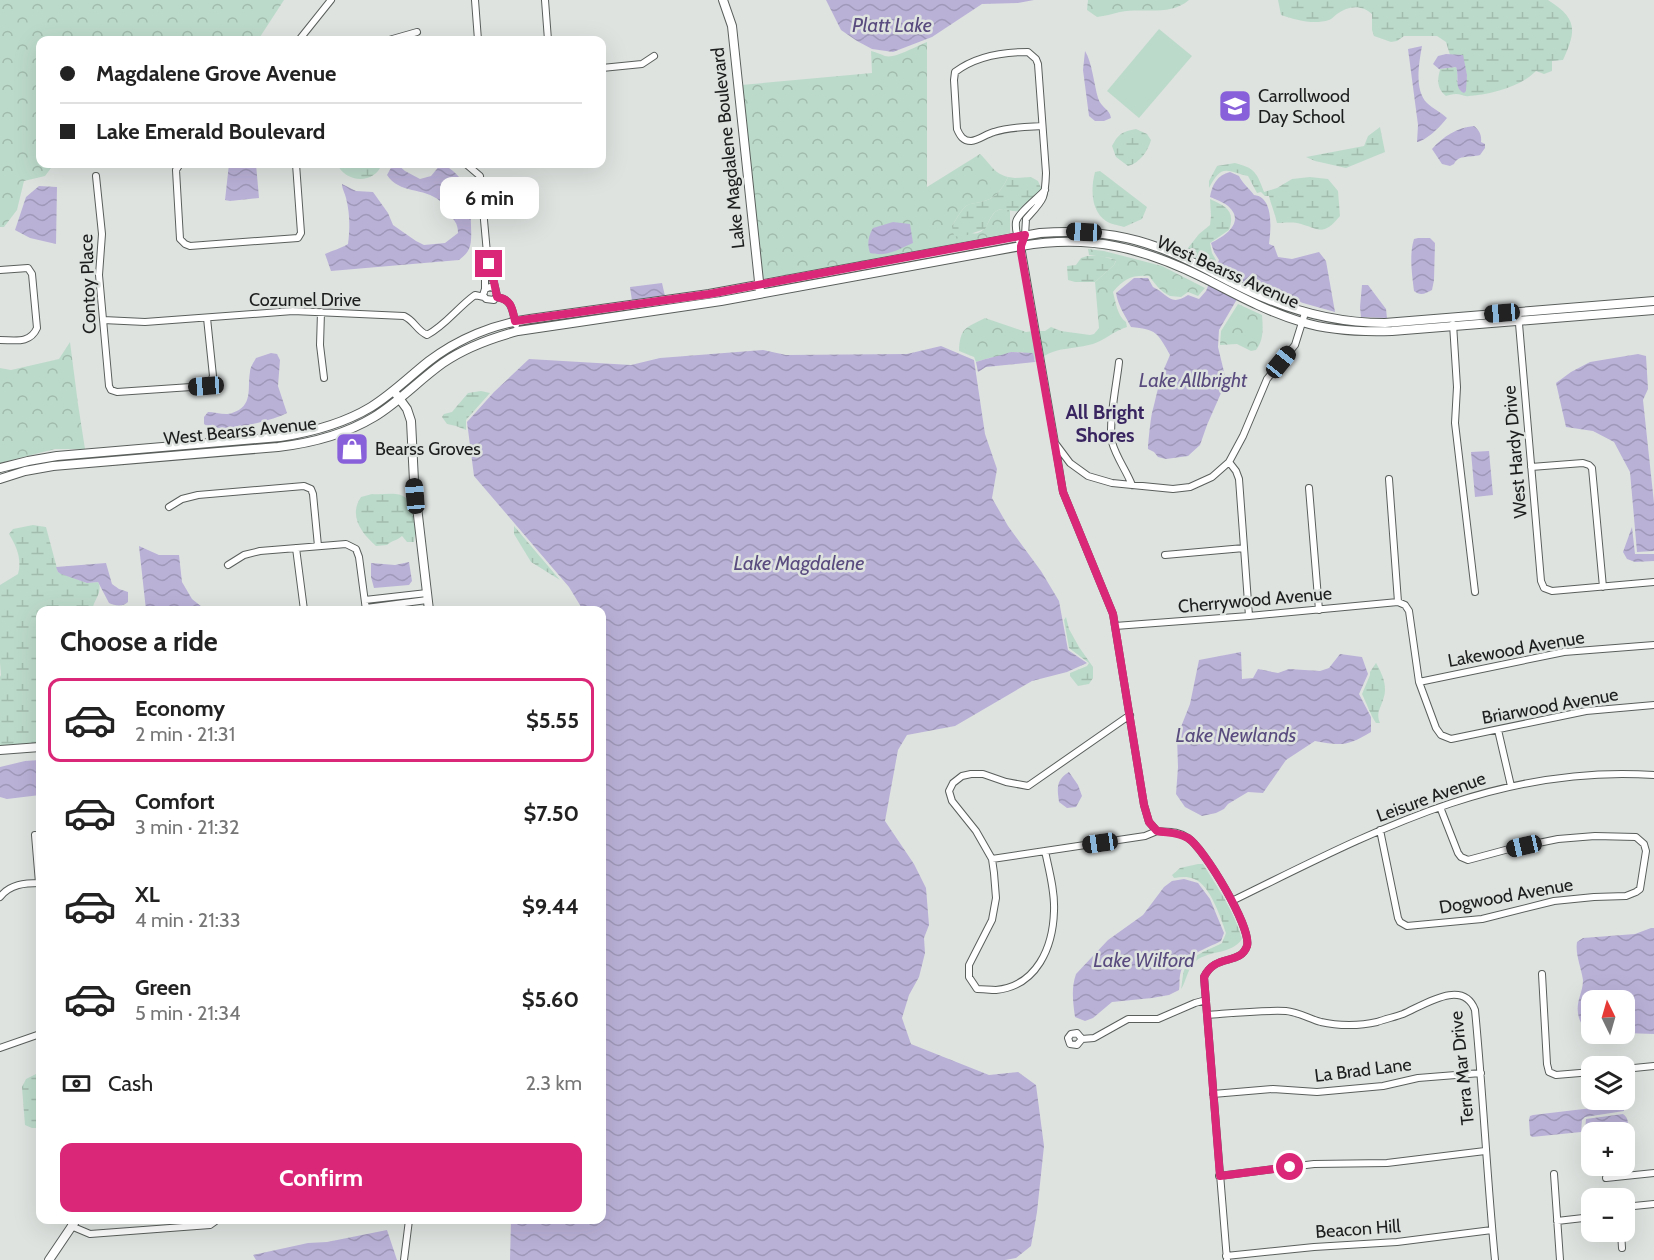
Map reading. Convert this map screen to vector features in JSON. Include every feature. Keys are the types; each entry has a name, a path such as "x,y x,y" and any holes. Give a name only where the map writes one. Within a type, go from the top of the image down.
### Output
{"main road":[{"name":"Lake Magdalene Boulevard","path":"723,0 732,26 760,290"},
{"name":"West Bearss Avenue","path":"0,468 28,460 65,455 280,437 308,432 354,416 397,394 456,355 487,340 518,331 701,305 760,290 1021,236 1062,232 1097,233 1128,238 1209,276 1305,313 1362,323 1401,326"},
{"name":"West Bearss Avenue","path":"0,479 25,471 53,466 278,447 327,438 373,417 430,361 446,350 472,336 515,321 709,294 760,290 1021,246 1060,242 1096,243 1154,250"},
{"name":"West Bearss Avenue","path":"1209,276 1240,297 1281,315 1319,327 1359,332 1401,326 1588,311 1654,301"},
{"name":"West Bearss Avenue","path":"1588,311 1654,310"},
{"path":"397,394 407,409 411,421 415,491 428,606"},
{"path":"0,750 36,747"},
{"path":"49,1260 72,1224"}],"street":[{"path":"302,36 331,0"},
{"path":"475,0 478,36"},
{"path":"545,0 548,36"},
{"path":"403,36 417,32"},
{"path":"1042,126 1001,130 971,141 964,139 957,129 955,72 978,59 1033,51 1038,64 1046,173 1046,190 1043,200 1034,206 1026,219 1021,236 1021,246 1063,492 1110,606 1144,805 1149,822 1157,831"},
{"path":"606,68 642,64 654,56"},
{"path":"177,168 180,239 190,246 298,238 301,233 296,168"},
{"path":"471,168 480,176 489,264 497,297"},
{"name":"Contoy Place","path":"96,176 102,234 99,275 111,390 117,392 206,386 213,376 207,318"},
{"path":"489,264 485,272 484,297 490,301 497,297 505,298 510,304 518,331"},
{"path":"0,270 28,268 32,274 37,328 34,336 27,339 0,340"},
{"path":"486,289 494,288"},
{"name":"Cozumel Drive","path":"103,320 145,322 293,311 321,312 404,316 411,319 421,332 427,335 466,301 475,295 484,297"},
{"path":"321,312 320,345 324,378"},
{"path":"1055,443 1070,463 1088,476 1112,483 1173,489 1190,487 1212,477 1229,462 1267,380 1295,345 1305,313"},
{"name":"West Hardy Drive","path":"1519,317 1541,581 1544,588 1552,591 1603,587"},
{"path":"1453,322 1457,387 1455,423 1475,592"},
{"path":"1119,362 1111,429 1112,440 1132,485"},
{"path":"1229,462 1239,479 1249,616"},
{"path":"1059,471 1070,463"},
{"path":"1531,467 1583,463 1592,468 1603,587 1654,582"},
{"path":"1389,479 1398,602 1405,605 1409,611 1419,682"},
{"path":"169,507 182,499 206,494 304,486 311,489 313,494 318,546"},
{"path":"1310,488 1319,610"},
{"path":"228,565 250,553 342,544 356,549 360,560 365,606 427,596"},
{"path":"296,548 303,606"},
{"path":"1165,555 1244,548"},
{"name":"Cherrywood Avenue","path":"1115,626 1398,602"},
{"name":"Lakewood Avenue","path":"1419,682 1564,652 1654,645"},
{"name":"Briarwood Avenue","path":"1419,682 1436,728 1441,735 1451,739 1586,711 1654,705"},
{"path":"1045,851 1054,909 1046,955 1037,968 1012,986 996,990 977,988 969,977 969,964 992,920 996,897 992,859 976,831 952,801 950,791 953,783 962,776 983,774 1006,782 1028,786 1130,715"},
{"path":"1498,730 1510,786"},
{"name":"Leisure Avenue","path":"1232,901 1380,830 1477,794 1549,779 1584,775 1654,775"},
{"name":"Dogwood Avenue","path":"1380,830 1398,918 1403,924 1411,927 1482,919 1543,903 1632,895 1641,885 1646,856 1644,844 1636,837 1612,835 1572,838 1543,842 1464,860 1458,853 1440,807"},
{"path":"992,859 1145,836 1157,831 1178,833 1189,838 1198,848 1232,901 1247,935 1247,944 1237,957 1215,963 1204,977 1227,1258"},
{"path":"35,836 36,845"},
{"path":"0,897 4,891 20,883 36,883"},
{"path":"1542,974 1546,1064 1549,1072 1556,1075 1581,1073"},
{"name":"Terra Mar Drive","path":"1208,1015 1289,1011 1324,1023 1341,1025 1373,1023 1401,1015 1435,999 1459,994 1467,996 1474,1010 1481,1073 1485,1151 1495,1260"},
{"path":"1082,1039 1094,1038 1128,1019 1158,1019 1206,1000"},
{"path":"0,1048 36,1035"},
{"path":"1635,1068 1654,1066"},
{"name":"La Brad Lane","path":"1213,1094 1273,1089 1317,1092 1383,1086 1419,1078 1481,1073"},
{"path":"1220,1176 1314,1164 1388,1163 1485,1151"},
{"path":"1606,1178 1654,1173"},
{"path":"1554,1174 1560,1260"},
{"path":"1635,1206 1654,1204"},
{"path":"1557,1221 1581,1218"},
{"path":"75,1224 90,1234 210,1226 212,1224"},
{"path":"404,1260 408,1224"},
{"name":"Beacon Hill","path":"1227,1258 1314,1246 1397,1242 1492,1230"},
{"path":"1622,1242 1622,1248"}],"green space":[{"path":"0,0 284,0 261,36 36,36 36,168 51,168 45,176 24,181 17,210 4,227 0,227"},
{"path":"1088,0 1189,0 1164,10 1129,11 1097,17 1087,10"},
{"path":"1278,0 1548,0 1565,13 1572,26 1572,33 1563,60 1552,61 1552,71 1544,74 1536,71 1514,85 1496,91 1478,95 1446,96 1438,84 1439,69 1456,67 1457,81 1466,80 1466,71 1461,61 1450,55 1446,42 1437,36 1404,36 1391,42 1374,36 1372,14 1359,7 1341,11 1329,20 1311,22 1281,15"},
{"path":"1159,29 1192,56 1139,118 1107,91"},
{"path":"927,42 927,187 980,154 995,171 1008,177 1001,190 994,196 986,201 966,206 952,226 978,233 983,231 996,211 1002,209 1010,210 1010,233 761,279 741,85 872,73 871,51 885,56 894,56"},
{"path":"1380,127 1385,152 1346,168 1306,157 1364,146 1368,136"},
{"path":"1136,129 1147,134 1151,140 1143,156 1128,166 1116,157 1112,146 1121,134"},
{"path":"1235,163 1254,172 1264,192 1277,188 1292,179 1310,177 1328,179 1338,191 1340,216 1329,227 1320,230 1297,223 1277,223 1269,196 1261,192 1257,193 1248,176 1229,171 1217,175 1209,188 1209,181 1217,166"},
{"path":"340,168 380,168 373,176 360,179 353,178"},
{"path":"1100,171 1147,207 1142,219 1124,227 1108,222 1101,216 1094,205 1093,198 1095,172"},
{"path":"1008,177 1031,177 1038,181 1042,190 1021,210 997,210 991,216 985,229 961,237 954,236 952,226 964,208 969,204 986,201 994,196 1001,190"},
{"path":"1210,199 1228,210 1231,218 1229,230 1210,243 1216,260 1214,268 1184,253 1199,234 1210,225"},
{"path":"1088,249 1162,266 1205,288 1198,296 1188,292 1181,297 1170,296 1161,290 1149,276 1128,279 1113,292 1119,312 1127,327 1093,344 1060,350 1043,357 1038,331 1045,331 1051,327 1061,331 1090,335 1099,328 1095,282 1116,261 1111,258 1089,255"},
{"path":"1101,256 1116,260 1114,265 1095,282 1068,280 1067,266 1076,265 1081,258"},
{"path":"1238,304 1262,315 1262,338 1256,350 1251,351 1237,344 1220,345 1221,331"},
{"path":"985,318 1026,332 1033,331 1039,361 1035,362 1035,359 1022,352 1011,352 976,362 974,357 959,351 965,329"},
{"path":"70,342 85,449 55,449 0,463 0,368 11,370 59,359"},
{"path":"481,391 490,393 466,420 466,430 447,424 442,417 444,414 452,412 468,393"},
{"path":"372,494 396,494 408,500 415,520 414,542 407,542 402,536 387,545 376,546 366,536 356,518 357,504 361,497"},
{"path":"33,525 46,527 58,572 87,583 98,582 99,592 93,606 36,606 36,743 0,746 0,585 18,574 18,554 9,534 13,529"},
{"path":"514,526 560,580 531,562 514,534"},
{"path":"1066,617 1069,629 1093,667 1093,678 1089,684 1078,686 1070,676 1070,673 1089,663 1069,648 1064,620"},
{"path":"1376,663 1385,686 1378,714 1380,723 1374,720 1362,694"},
{"path":"1203,864 1220,891 1235,919 1242,939 1231,948 1198,959 1191,967 1181,989 1188,963 1198,954 1222,943 1226,933 1210,895 1200,882 1186,877 1174,878 1172,875 1180,868"},
{"path":"36,1074 36,1128 25,1125 22,1087 26,1079"}],"water":[{"name":"Platt Lake","path":"826,0 1034,0 982,4 932,37 893,52 872,49 841,30"},
{"path":"1422,46 1418,76 1420,91 1427,103 1447,118 1429,136 1417,142 1418,125 1408,49"},
{"path":"1085,51 1098,98 1111,118 1104,121 1095,121 1089,116 1083,70"},
{"path":"1463,55 1467,75 1464,93 1458,85 1456,67 1439,69 1433,64 1438,56"},
{"path":"1474,126 1480,133 1481,142 1485,144 1480,155 1459,159 1450,166 1442,164 1432,149 1451,133"},
{"path":"229,168 256,168 259,198 225,200"},
{"path":"391,168 402,168 420,179 431,176 438,168 449,168 453,171 465,186 469,201 471,242 464,256 459,260 331,271 325,254 348,244 349,215 342,184 356,191 373,192 388,213 393,225 424,245 445,243 458,233 455,222 440,201 427,194 398,185 387,175"},
{"name":"Lake Allbright","path":"1230,172 1239,176 1254,195 1265,201 1270,215 1269,244 1274,246 1278,257 1292,259 1319,252 1326,261 1335,312 1303,303 1247,282 1219,330 1218,347 1225,384 1200,445 1188,456 1166,459 1158,457 1148,449 1152,412 1161,376 1170,355 1159,337 1151,331 1131,327 1116,293 1134,278 1148,278 1153,287 1173,300 1188,295 1199,299 1206,291 1219,260 1211,243 1222,237 1234,223 1233,212 1228,206 1210,197 1216,181 1222,175"},
{"path":"39,186 57,187 56,244 30,238 15,230 26,197"},
{"path":"893,222 910,224 913,243 887,253 870,253 868,240 873,228"},
{"path":"1430,238 1435,243 1432,290 1423,294 1414,291 1412,272 1412,245 1414,239"},
{"path":"662,283 665,296 632,301 630,287"},
{"path":"1362,285 1368,285 1386,309 1387,318 1361,317"},
{"name":"Lake Magdalene","path":"941,346 974,360 985,434 997,469 992,498 1008,526 1041,571 1059,601 1068,650 1087,663 1067,672 1032,681 955,726 907,735 898,750 885,821 914,864 926,888 929,925 924,938 925,953 919,977 909,995 902,1018 911,1044 989,1075 1018,1072 1036,1085 1044,1146 1031,1246 1016,1258 1005,1260 510,1260 511,1224 606,1224 606,606 581,606 569,587 474,476 467,422 529,359 631,365 660,358 763,350 786,355 907,354"},
{"path":"1011,352 1033,353 1035,362 986,367 978,372 976,362"},
{"path":"271,353 277,354 280,360 278,386 287,413 270,420 232,427 211,427 204,424 204,417 208,412 230,414 244,406 248,396 252,365 256,358"},
{"path":"1638,354 1646,356 1648,389 1643,400 1654,503 1654,551 1637,552 1630,472 1614,442 1593,431 1566,427 1556,383 1590,362"},
{"path":"1489,451 1493,495 1475,497 1471,452"},
{"path":"1632,527 1635,554 1654,554 1654,561 1635,562 1627,559 1623,552"},
{"path":"139,546 159,555 179,555 182,582 192,599 201,606 146,606"},
{"path":"409,562 412,581 409,585 374,588 371,563 395,565"},
{"path":"106,563 112,584 128,592 128,602 124,605 109,603 98,582 87,583 61,574 56,567"},
{"name":"Lake Newlands","path":"1241,652 1242,679 1253,678 1258,669 1278,673 1289,669 1320,671 1329,668 1340,654 1362,657 1368,674 1359,694 1371,717 1371,732 1344,744 1315,741 1286,760 1263,793 1248,792 1224,809 1202,816 1185,807 1176,794 1177,737 1190,704 1199,660"},
{"path":"36,760 36,795 7,799 0,797 0,767"},
{"path":"1069,772 1082,796 1076,807 1067,808 1059,802 1058,788 1062,778"},
{"name":"Lake Wilford","path":"1184,879 1198,883 1210,899 1224,933 1221,941 1196,953 1186,962 1180,975 1179,990 1169,995 1112,1002 1093,1018 1085,1021 1075,1017 1073,990 1076,974 1108,940 1143,915 1164,887 1172,881"},
{"path":"1654,928 1654,1034 1635,1033 1635,990 1581,990 1583,980 1577,956 1577,942 1583,938 1635,934"},
{"path":"1581,992 1581,1022 1578,1015"},
{"path":"1581,1109 1624,1110 1585,1117 1581,1122 1581,1132 1532,1137 1529,1120 1533,1115"},
{"path":"1623,1114 1628,1122 1586,1122 1586,1119"},
{"path":"387,1230 397,1260 256,1260 253,1255 308,1243 327,1242"}],"place":[{"name":"Carrollwood Day School","path":"1235,106"},
{"name":"Bearss Groves","path":"352,449"}],"district":[{"name":"All Bright Shores","path":"1105,424"}],"route":[{"path":"489,264 497,297 505,298 510,304 515,321 709,294 1025,235 1021,252 1063,492 1113,614 1144,805 1149,822 1157,831 1178,833 1189,838 1198,848 1224,886 1247,935 1247,944 1243,952 1237,957 1215,963 1204,977 1220,1176 1290,1167"}]}
